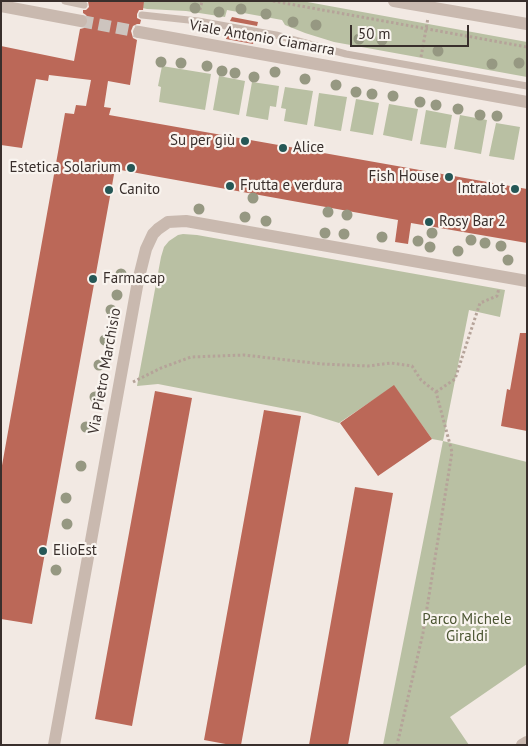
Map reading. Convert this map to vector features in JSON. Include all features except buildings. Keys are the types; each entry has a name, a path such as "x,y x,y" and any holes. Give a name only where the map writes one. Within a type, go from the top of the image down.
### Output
{"street":[{"path":"394,1 418,3 527,24"},
{"path":"1,6 81,21"},
{"name":"Viale Antonio Ciamarra","path":"139,32 527,102"},
{"name":"Via Pietro Marchisio","path":"54,745 138,281 146,249 153,234 158,229 168,222 186,221 527,281"},
{"path":"522,745 527,742"}],"lane":[{"path":"65,1 84,5"},
{"name":"Viale Antonio Ciamarra","path":"142,15 198,21 276,35 346,54 527,86"}],"path":[{"path":"200,11 202,1"},
{"path":"273,1 527,48"},
{"path":"421,57 428,15"},
{"path":"436,392 455,379 480,303 497,296 503,276"},
{"path":"119,389 161,368 191,357 244,356 322,364 368,366 391,363 412,366 420,380 436,392 452,452 423,633 397,745"}],"green space":[{"path":"111,1 302,1 527,42 527,77 334,42 285,25 282,20 227,10 225,17 186,11 147,9"},
{"path":"162,66 211,74 205,110 159,102 161,87 158,86"},
{"path":"219,76 245,81 239,115 213,110"},
{"path":"252,82 279,86 276,107 270,106 268,120 246,116"},
{"path":"285,87 313,91 307,125 284,121 286,109 281,108"},
{"path":"319,93 347,97 341,131 314,126"},
{"path":"356,99 379,103 373,135 350,131"},
{"path":"389,104 418,109 412,141 383,135"},
{"path":"426,110 452,115 446,148 420,144"},
{"path":"460,115 487,120 481,154 454,149"},
{"path":"496,123 520,127 514,160 489,156"},
{"path":"183,234 505,290 500,317 469,310 443,441 432,439 394,386 339,423 307,413 158,384 137,386 164,247 169,241"},
{"name":"Parco Michele Giraldi","path":"443,441 527,462 527,664 450,717 469,745 383,745"}],"tunnel":[{"path":"81,21 139,32"}],"place":[{"name":"Su per giù","path":"245,141"},
{"name":"Alice","path":"283,148"},
{"name":"Estetica Solarium","path":"131,168"},
{"name":"Fish House","path":"449,177"},
{"name":"Frutta e verdura","path":"230,186"},
{"name":"Intralot","path":"515,189"},
{"name":"Canito","path":"109,190"},
{"name":"Rosy Bar 2","path":"429,222"},
{"name":"Farmacap","path":"93,279"},
{"name":"ElioEst","path":"43,551"}]}
